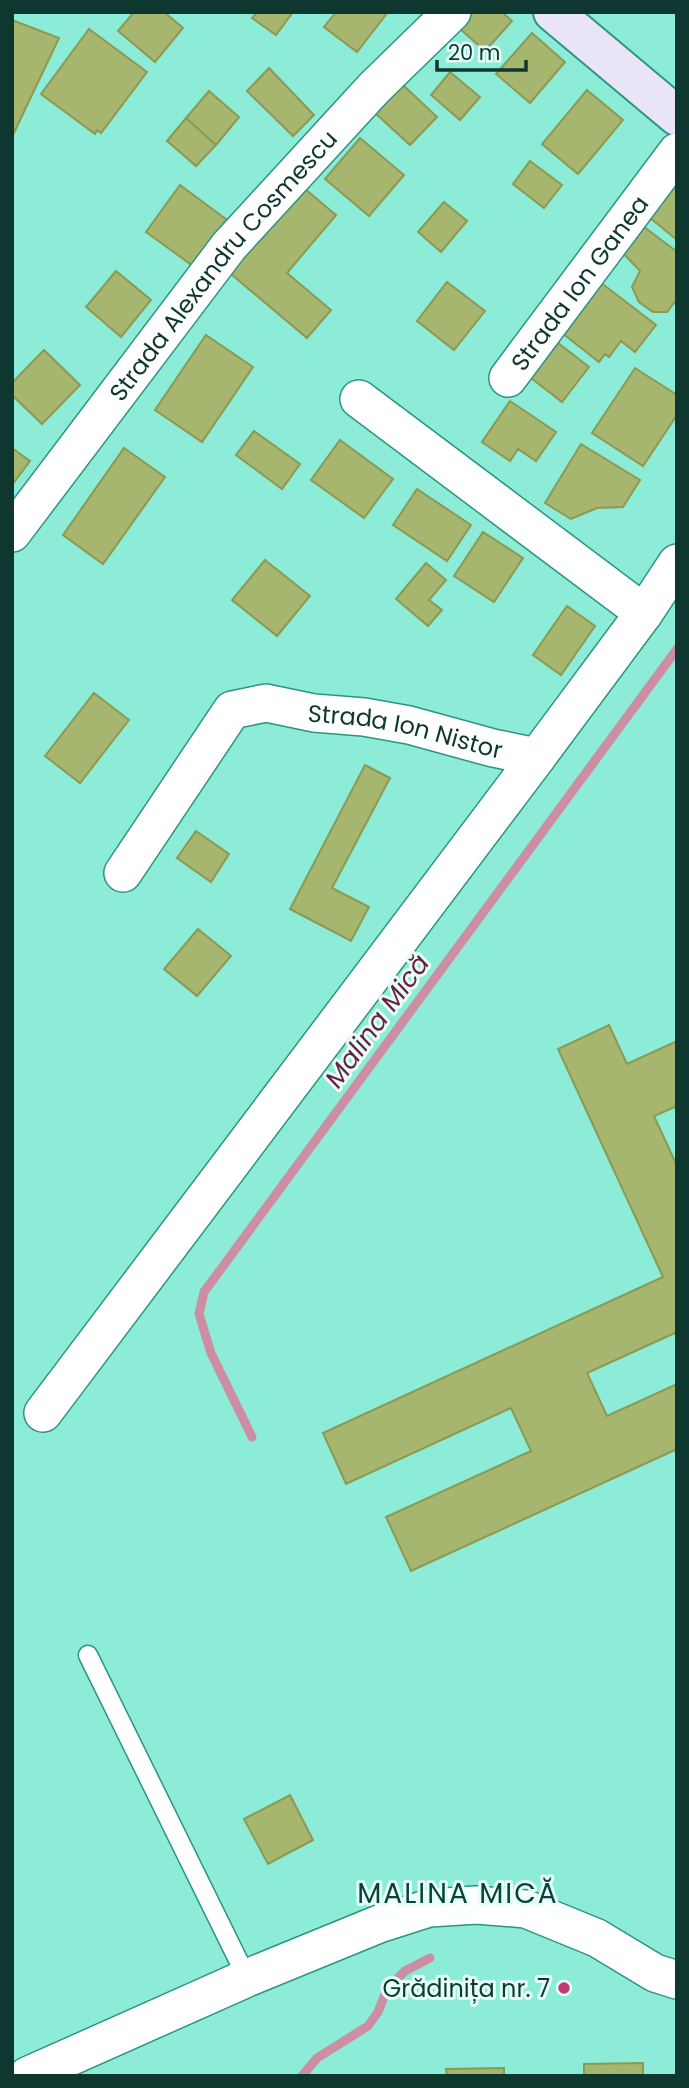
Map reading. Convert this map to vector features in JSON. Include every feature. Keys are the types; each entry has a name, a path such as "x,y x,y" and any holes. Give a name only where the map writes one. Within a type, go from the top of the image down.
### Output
{"street":[{"name":"Strada Alexandru Cosmescu","path":"12,533 229,246 374,88 452,12"},
{"path":"554,12 677,116"},
{"name":"Strada Ion Ganea","path":"508,378 677,152"},
{"path":"359,399 644,613"},
{"name":"Strada Ion Nistor","path":"123,873 232,710 266,703 314,713 364,717 409,725 537,757 644,613 677,563"},
{"path":"43,1413 537,757"},
{"path":"27,2076 247,1978 379,1924 429,1908 475,1905 526,1909 597,1938 655,1973 677,1980"}],"lane":[{"path":"88,1656 247,1978"}],"building":[{"path":"134,12 164,12 183,28 155,62 118,31"},
{"path":"257,12 293,12 276,35 252,18"},
{"path":"336,12 388,12 357,52 324,27"},
{"path":"472,12 502,12 512,21 485,51 459,28"},
{"path":"12,20 59,38 12,137"},
{"path":"89,29 147,72 101,133 97,130 95,134 41,94"},
{"path":"532,33 565,62 530,103 496,74"},
{"path":"269,68 314,115 293,136 247,91"},
{"path":"450,72 480,97 460,120 431,95"},
{"path":"402,84 437,117 410,145 375,113"},
{"path":"587,90 623,120 578,174 542,144"},
{"path":"209,91 239,117 216,145 186,118"},
{"path":"186,118 216,145 196,166 167,141"},
{"path":"360,138 404,175 369,216 325,179"},
{"path":"530,161 562,185 544,208 513,184"},
{"path":"298,183 336,215 287,273 331,310 307,338 225,269"},
{"path":"677,183 677,240 649,217"},
{"path":"180,185 227,220 193,266 146,232"},
{"path":"444,202 467,221 441,252 418,232"},
{"path":"639,223 677,252 677,299 667,312 653,312 639,302 632,287 640,271 619,249"},
{"path":"116,271 151,300 121,337 86,307"},
{"path":"596,279 656,325 635,352 621,341 609,357 605,354 599,362 557,329"},
{"path":"447,282 485,311 454,350 417,321"},
{"path":"206,335 253,367 202,442 155,410"},
{"path":"553,339 589,367 562,402 526,374"},
{"path":"44,350 80,385 42,424 12,395 12,383"},
{"path":"635,368 677,395 677,415 643,466 592,433"},
{"path":"510,401 556,432 536,461 518,449 510,461 482,442"},
{"path":"254,431 300,464 282,489 236,455"},
{"path":"340,440 393,479 364,518 311,480"},
{"path":"581,444 640,480 623,507 597,508 571,519 545,503"},
{"path":"12,448 30,461 12,485"},
{"path":"124,448 165,477 103,564 63,535"},
{"path":"417,489 471,525 447,561 393,525"},
{"path":"483,532 523,558 494,602 454,576"},
{"path":"265,560 310,596 277,636 232,600"},
{"path":"426,563 446,580 429,600 442,610 428,626 396,599"},
{"path":"567,606 595,626 561,675 533,655"},
{"path":"94,693 129,720 80,783 45,756"},
{"path":"365,765 390,778 332,888 369,907 351,941 290,909"},
{"path":"196,831 229,854 211,882 177,858"},
{"path":"198,929 231,956 197,996 164,969"},
{"path":"609,1025 627,1064 677,1041 677,1106 654,1116 677,1166 677,1332 587,1373 607,1416 677,1384 677,1449 411,1571 386,1517 531,1451 511,1408 346,1484 323,1433 663,1277 558,1049"},
{"path":"290,1795 313,1840 268,1864 244,1819"},
{"path":"643,2063 643,2076 584,2076 584,2064"},
{"path":"504,2068 504,2076 447,2076 446,2069"}],"waterway":[{"name":"Malina Mică","path":"252,1437 211,1353 199,1314 204,1292 677,649"},
{"name":"Malina Mică","path":"302,2076 317,2058 368,2026 378,2012 387,1989 405,1971 430,1958"}],"place":[{"name":"Grădinița nr. 7","path":"564,1988"}],"district":[{"name":"MALINA MICĂ","path":"458,1893"}]}
